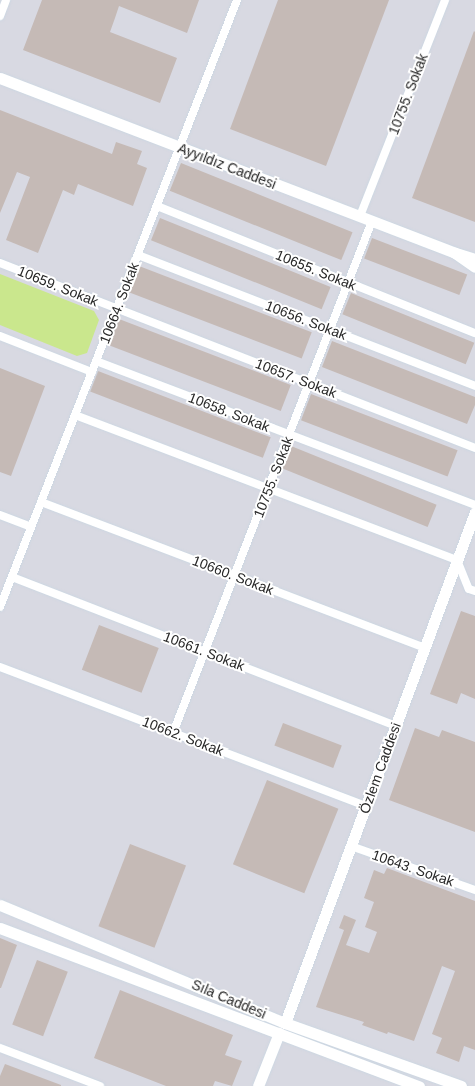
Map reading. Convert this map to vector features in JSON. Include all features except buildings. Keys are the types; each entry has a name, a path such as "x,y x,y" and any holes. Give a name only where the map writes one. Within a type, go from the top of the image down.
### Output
{"street":[{"path":"0,16 6,0"},
{"name":"10664. Sokak","path":"0,607 238,0"},
{"name":"10755. Sokak","path":"360,216 445,0"},
{"name":"Ayyıldız Caddesi","path":"0,78 455,253 475,259"},
{"name":"10655. Sokak","path":"157,206 475,333"},
{"name":"10755. Sokak","path":"173,733 372,221"},
{"name":"Ayyıldız Caddesi","path":"455,253 475,267"},
{"name":"10656. Sokak","path":"138,254 475,386"},
{"name":"10659. Sokak","path":"0,263 117,309"},
{"name":"10657. Sokak","path":"117,309 475,448"},
{"path":"0,336 92,372"},
{"name":"10658. Sokak","path":"96,362 475,506"},
{"path":"75,415 457,560 469,588 475,591"},
{"name":"10660. Sokak","path":"41,502 424,648"},
{"name":"Özlem Caddesi","path":"258,1086 351,846 475,512"},
{"path":"0,515 31,527"},
{"name":"10661. Sokak","path":"12,577 396,726"},
{"name":"10662. Sokak","path":"0,667 366,806"},
{"name":"10643. Sokak","path":"351,846 475,890"},
{"name":"Sıla Caddesi","path":"0,905 282,1028 461,1086"},
{"path":"0,928 282,1028 419,1086"},
{"path":"0,1048 100,1086"}],"shaded area":[{"path":"0,0 475,0 475,1086 0,1086"}],"green space":[{"path":"0,274 94,311 99,320 87,353 77,356 0,325"}]}
